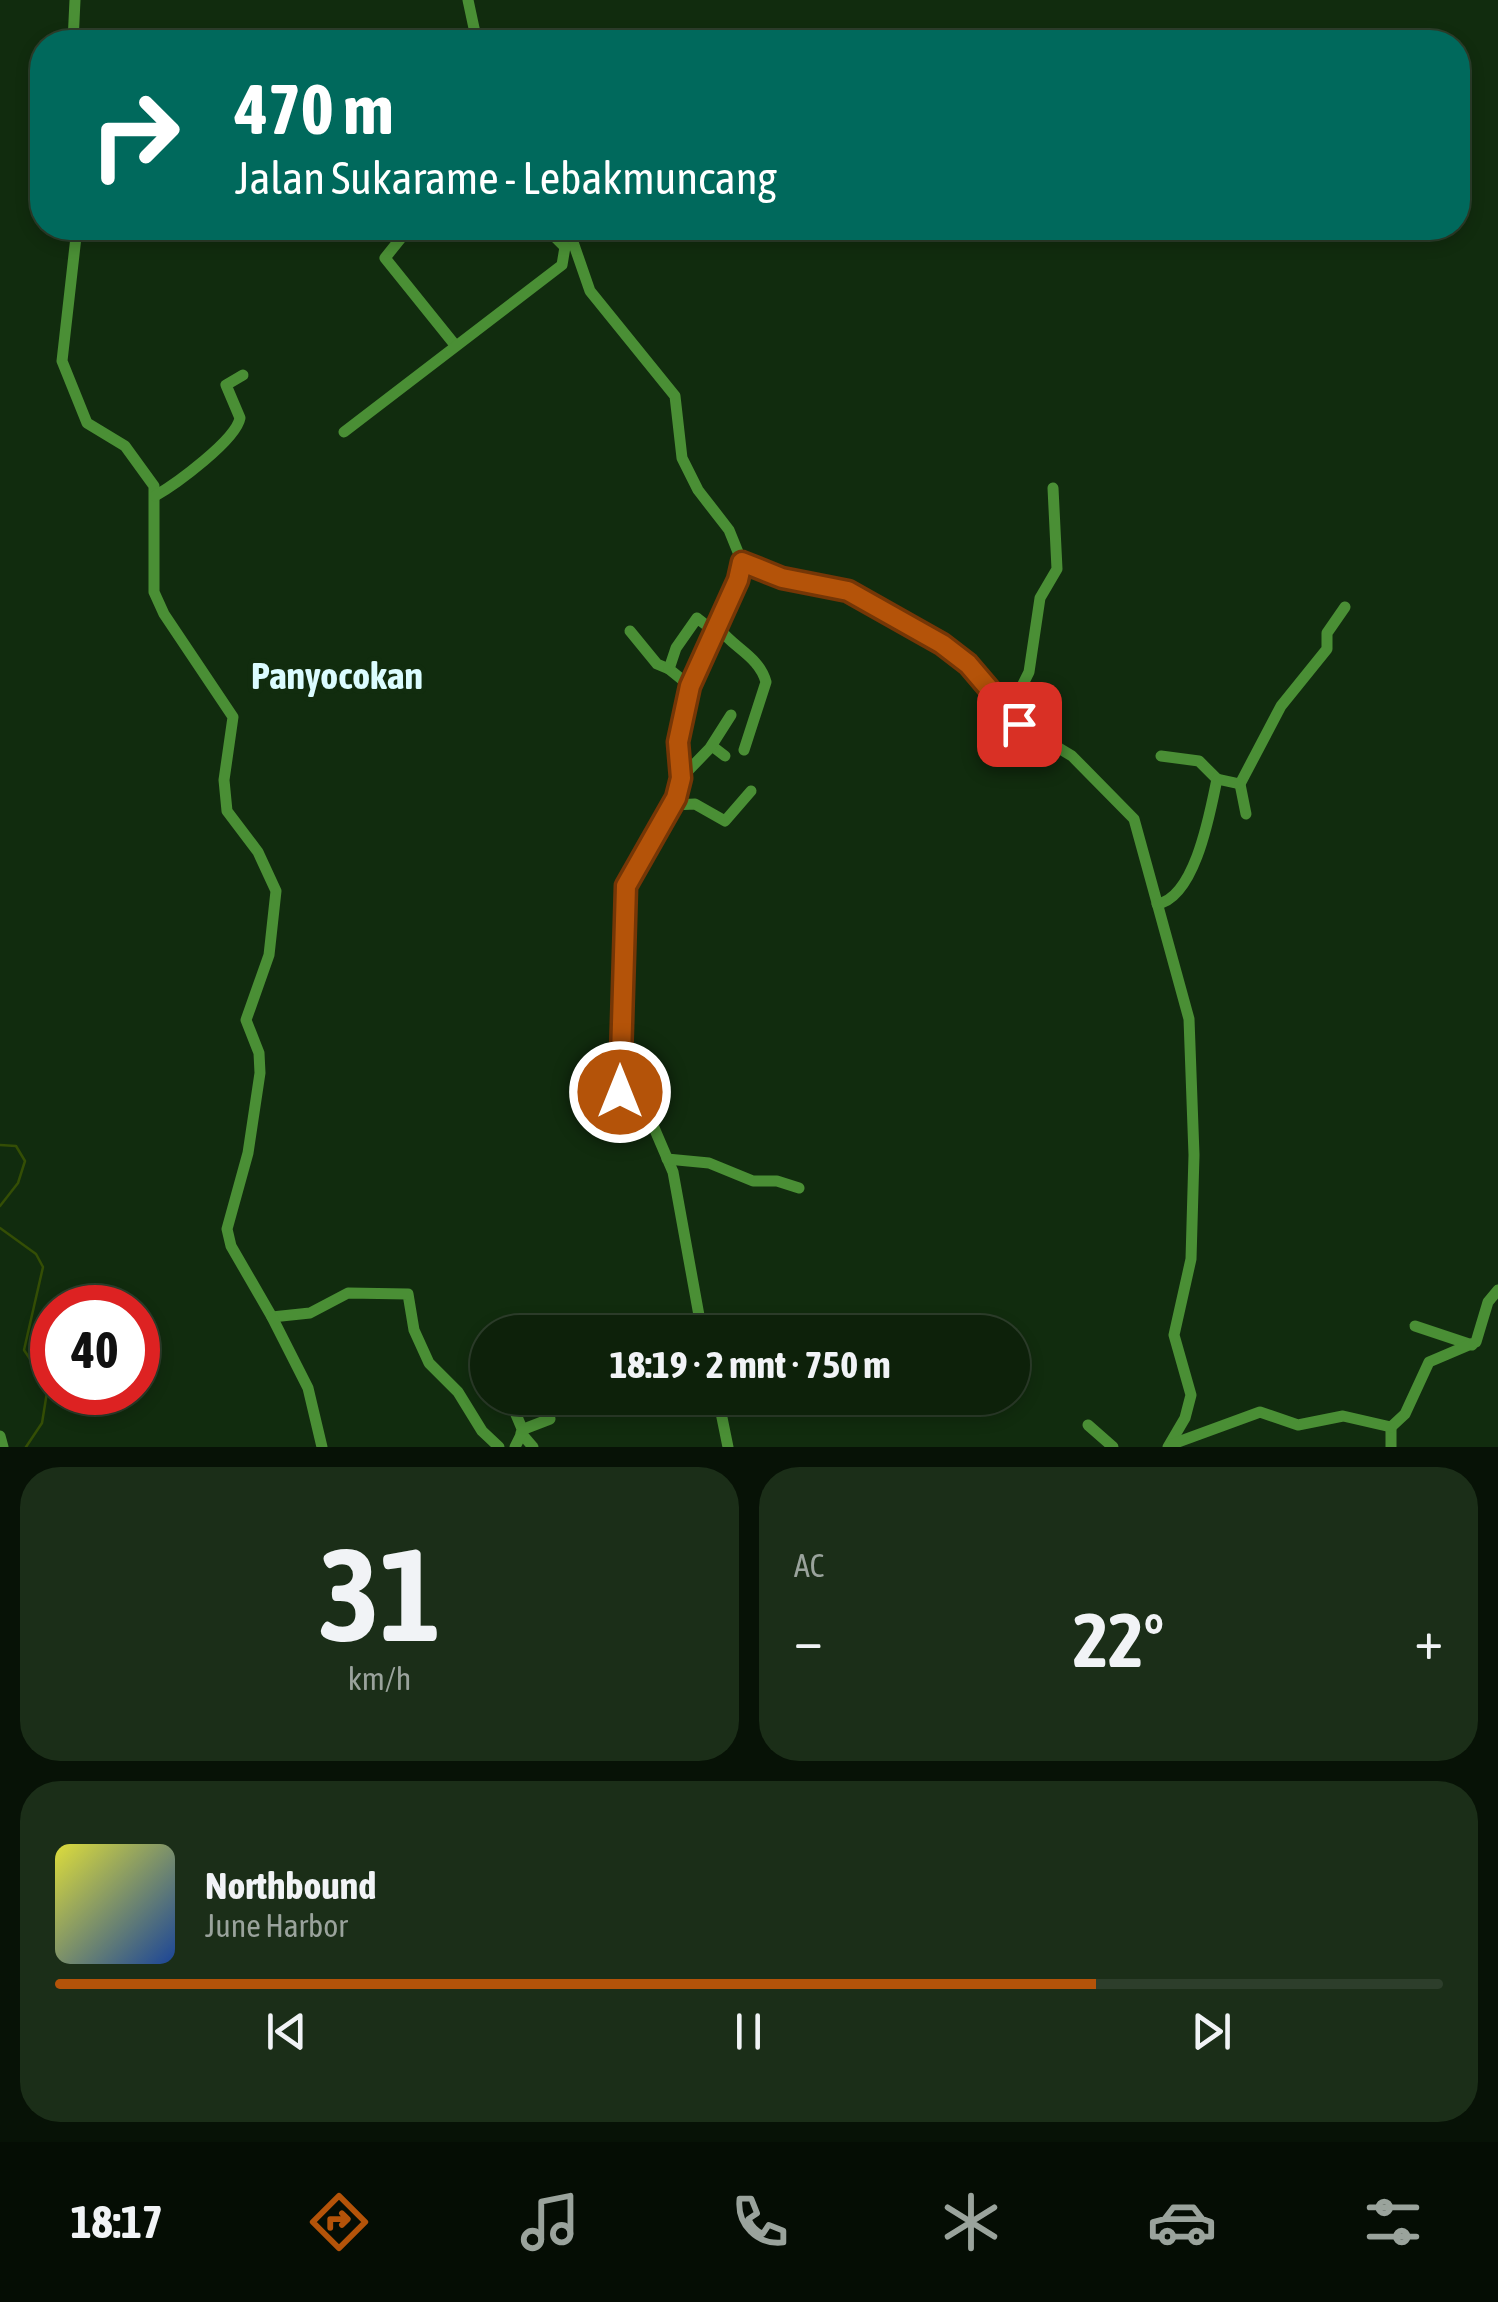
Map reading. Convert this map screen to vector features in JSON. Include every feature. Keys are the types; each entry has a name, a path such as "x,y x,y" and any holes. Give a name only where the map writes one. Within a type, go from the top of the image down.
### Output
{"street":[{"path":"74,30 75,0"},
{"path":"468,0 474,30"},
{"path":"76,240 62,361 88,423 140,461 156,496 154,592 164,614 233,717 234,736 224,780 228,811 258,852 276,891 270,955 246,1020 259,1053 253,1124 238,1202 227,1229 231,1246 308,1388 322,1447"},
{"path":"400,240 386,258 455,345"},
{"path":"563,240 569,244"},
{"path":"567,240 590,291 675,396 686,467 729,530 742,562 690,686 678,742 681,778 673,804 626,886 620,992 621,1100 652,1123 668,1159 678,1188 699,1315"},
{"path":"344,432 562,265 569,244"},
{"path":"156,496 176,484 236,431 240,418 226,384 243,375"},
{"path":"1008,714 1028,672 1040,598 1057,569 1052,488"},
{"path":"742,562 782,578 848,591 916,629 968,664 1008,714 1072,756 1134,819 1188,1009 1194,1138 1190,1268 1174,1335 1189,1380 1190,1402 1169,1446"},
{"path":"1246,814 1240,784 1282,706 1327,648 1326,633 1345,606"},
{"path":"669,669 676,648 696,618 702,618 754,660 766,682 744,750"},
{"path":"630,632 658,664 690,686"},
{"path":"681,778 712,746 731,714"},
{"path":"712,746 724,756"},
{"path":"1161,756 1199,761 1217,779 1240,784"},
{"path":"1157,904 1170,901 1188,883 1217,779"},
{"path":"673,804 695,804 725,821 751,791"},
{"path":"668,1159 710,1163 753,1181 799,1188"},
{"path":"1391,1447 1391,1427 1404,1414 1429,1362 1472,1345 1479,1338 1488,1302 1498,1290"},
{"path":"272,1317 310,1313 348,1293 408,1294 414,1330 429,1363 458,1392 482,1431 498,1447"},
{"path":"1415,1326 1472,1345"},
{"path":"1169,1446 1260,1412 1301,1425 1343,1416 1391,1427"},
{"path":"516,1415 533,1447"},
{"path":"721,1415 728,1447"},
{"path":"515,1447 522,1432 550,1420"},
{"path":"1088,1425 1113,1447"},
{"path":"0,1436 3,1447"}],"waterway":[{"path":"0,1145 16,1146 25,1161 18,1183 0,1206"},
{"path":"0,1228 36,1254 43,1267 24,1350 48,1386 42,1423 26,1447"}],"district":[{"name":"Panyocokan","path":"337,675"}],"route":[{"path":"620,1092 626,886 676,798 681,778 678,742 690,686 738,580 742,562 782,578 848,591 942,644 968,664 1019,724"}]}
